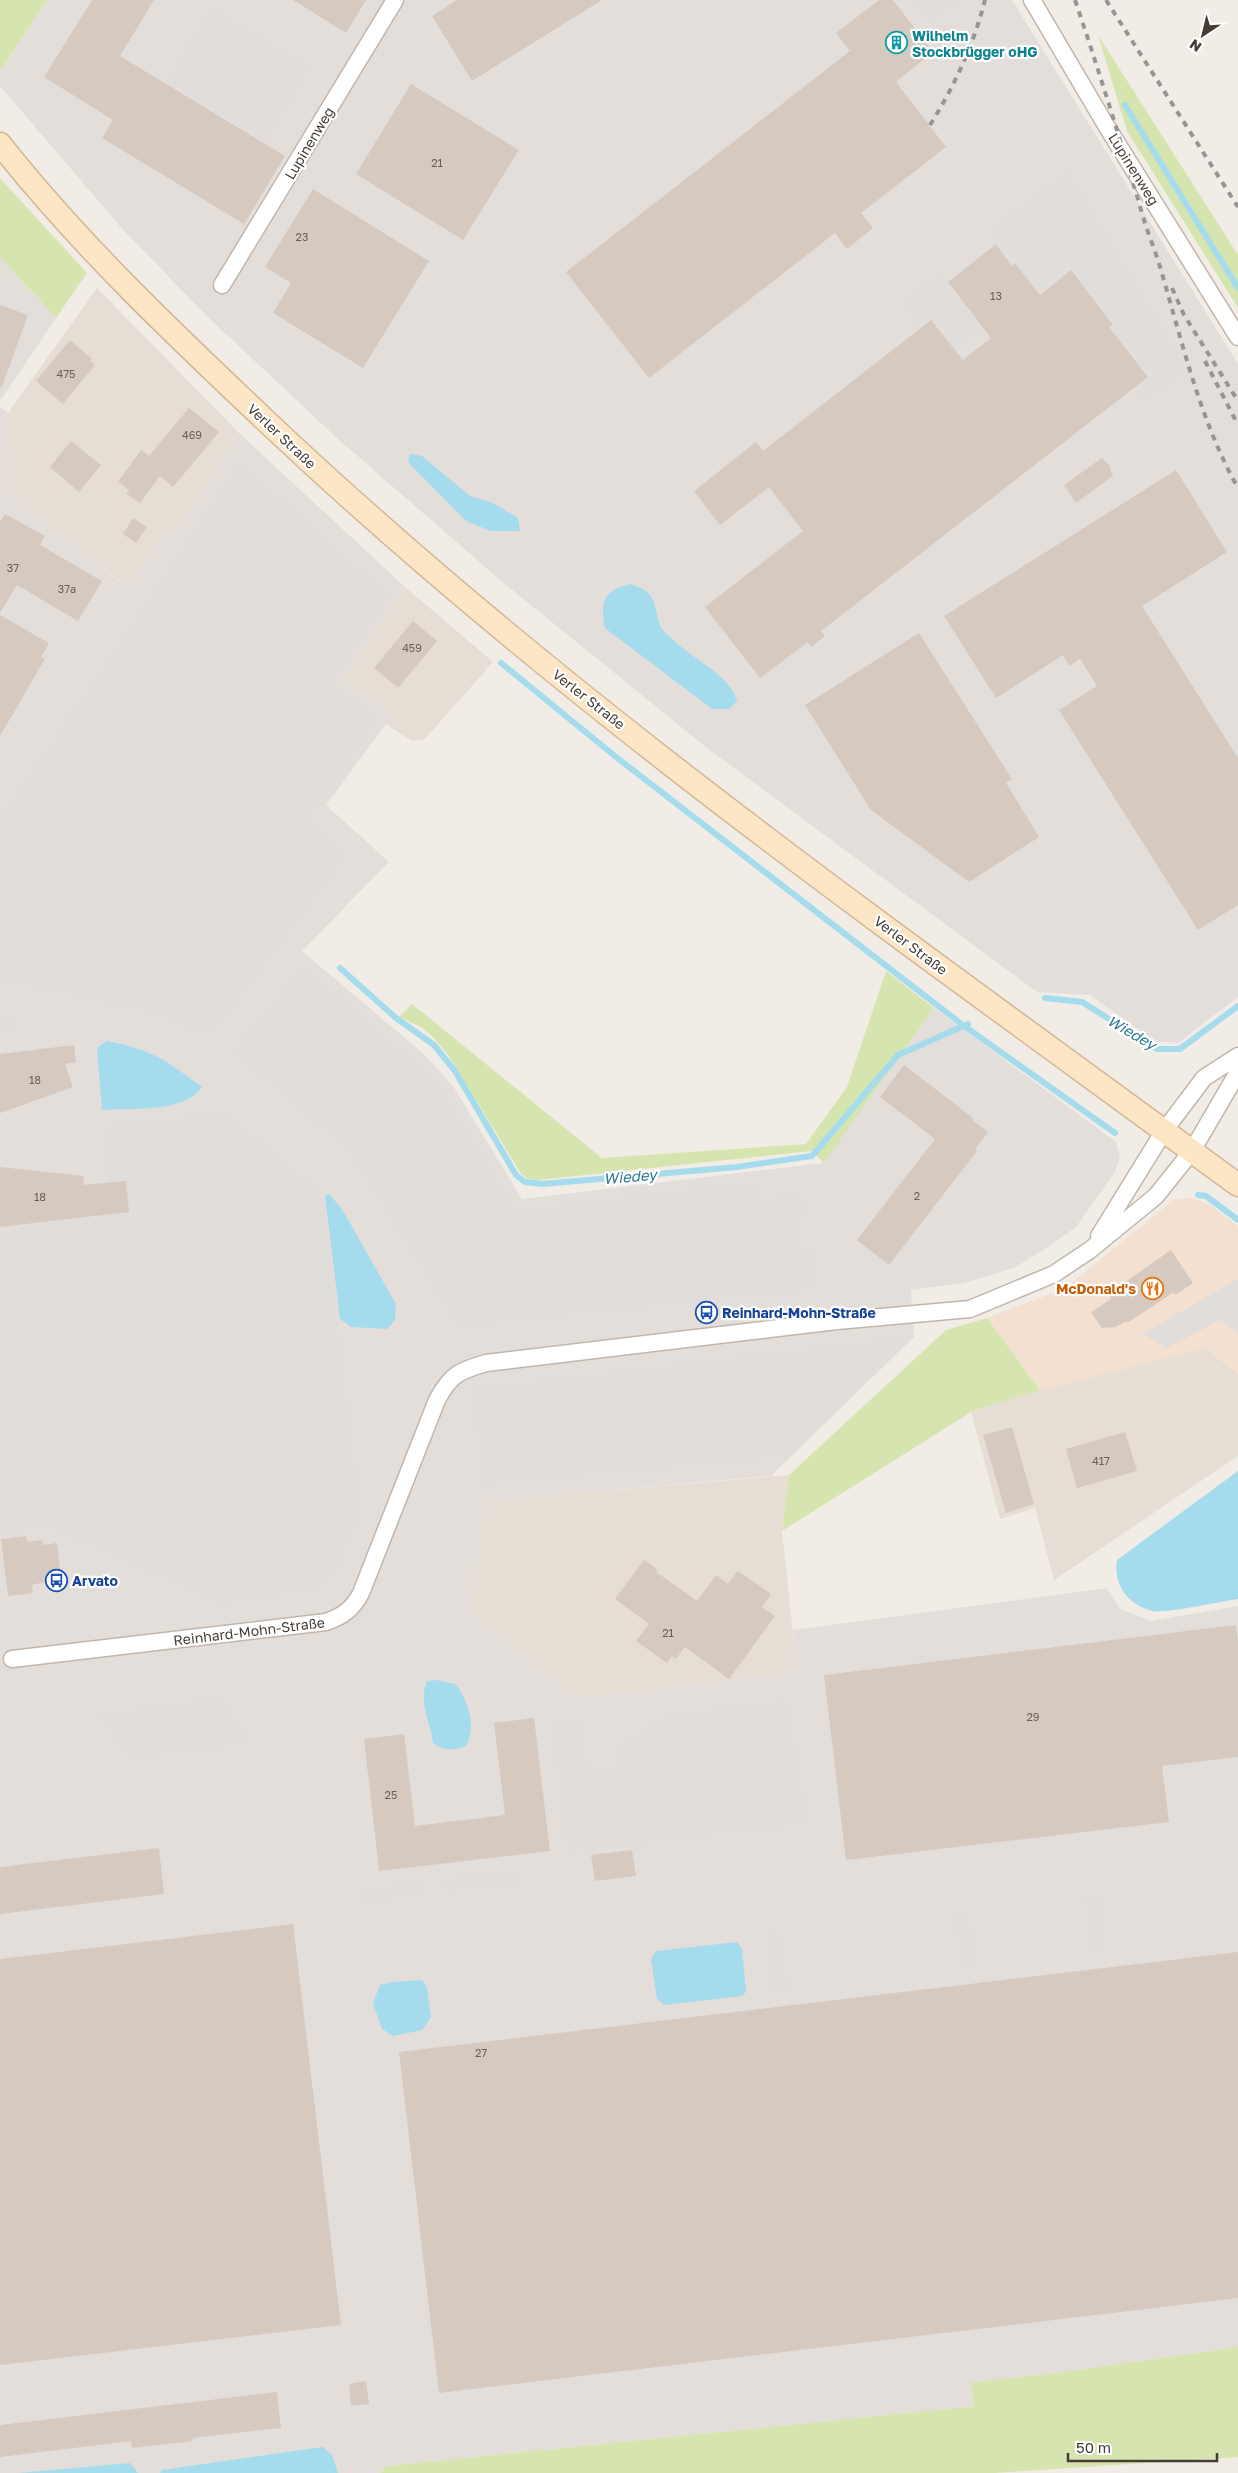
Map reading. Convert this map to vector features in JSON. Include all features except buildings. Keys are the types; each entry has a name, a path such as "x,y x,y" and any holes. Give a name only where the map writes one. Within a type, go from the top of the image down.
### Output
{"main road":[{"name":"Verler Straße","path":"0,144 106,263 190,349 348,498 428,569 692,780 1238,1185"}],"street":[{"name":"Lupinenweg","path":"222,285 395,0"},
{"name":"Lupinenweg","path":"1032,0 1107,126 1238,337"},
{"name":"Reinhard-Mohn-Straße","path":"1090,1250 1164,1131 1204,1078 1238,1056"},
{"name":"Reinhard-Mohn-Straße","path":"12,1659 326,1622 342,1616 354,1606 361,1593 437,1400 445,1384 457,1372 486,1363 836,1321 970,1309 1054,1274 1090,1250 1156,1196 1192,1151 1238,1072"}],"shaded area":[{"path":"47,0 1012,0 1238,364 1238,997 1178,1043 1155,1041 1090,995 1037,992 707,748 500,580 338,439 211,320 123,230 0,86 0,71"},
{"path":"910,0 961,0 930,25"},
{"path":"210,6 313,67 266,143 165,81"},
{"path":"1068,169 1180,356 1185,372 1145,404 1134,390 1152,375 1069,266 1038,291 990,229"},
{"path":"0,257 56,318 0,401"},
{"path":"938,273 983,329 959,348 933,316 918,327 899,304"},
{"path":"97,288 239,433 177,531 168,526 128,587 2,487 8,413"},
{"path":"0,407 8,413 2,487 127,587 168,526 177,530 239,433 404,586 344,680 393,715 326,805 389,862 302,951 424,1054 453,1086 522,1199 823,1163 934,1008 1116,1142 1120,1157 1115,1172 1076,1227 1014,1268 964,1283 911,1290 914,1337 771,1476 484,1501 472,1613 576,1698 797,1672 793,1630 1107,1588 1120,1609 1152,1621 1238,1606 1238,2347 1048,2374 970,2382 974,2406 386,2466 380,2473 0,2473"},
{"path":"240,460 391,597 333,684 381,718 309,821 350,854 210,1038 163,1016 0,981 0,818"},
{"path":"404,586 493,662 425,739 412,741 386,724 393,715 343,681"},
{"path":"304,964 418,1064 444,1092 518,1210 759,1180 761,1198 804,1194 807,1219 795,1221 798,1247 814,1248 817,1290 458,1327 348,1152 231,1051"},
{"path":"17,1015 19,1029 0,1031 0,1017"},
{"path":"226,1111 322,1192 363,1524 351,1525 345,1555 333,1576 320,1589 221,1605 46,1527 0,1537 0,1231 110,1216 101,1126"},
{"path":"1192,1198 1208,1204 1238,1226 1238,1374 1205,1348 1040,1390 987,1318 1064,1289 1175,1199"},
{"path":"1238,1279 1238,1332 1220,1320 1167,1348 1142,1334"},
{"path":"911,1336 787,1457 482,1485 472,1388"},
{"path":"1205,1348 1238,1374 1238,1456 1054,1580 1035,1508 1000,1519 971,1412 1040,1390"},
{"path":"789,1475 782,1531 797,1672 576,1698 472,1613 484,1501"},
{"path":"222,1697 254,1744 129,1760 97,1713"},
{"path":"789,1699 809,1825 566,1853 551,1721 583,1716 589,1769 618,1765 615,1746 665,1714"},
{"path":"518,1869 520,1884 444,1893 443,1878"},
{"path":"425,1880 427,1896 363,1903 361,1888"},
{"path":"1099,1892 1107,1953 1091,1955 1083,1894"},
{"path":"969,1908 977,1969 961,1971 953,1910"},
{"path":"782,1931 790,1991 773,1993 766,1933"}],"green space":[{"path":"0,0 47,0 0,71"},
{"path":"1098,35 1238,255 1238,308 1127,131"},
{"path":"0,178 87,273 56,318 0,257"},
{"path":"886,971 934,1008 824,1163 812,1151 538,1180 527,1179 520,1172 449,1056 432,1036 421,1027 399,1017 412,1004 602,1158 806,1144 847,1087"},
{"path":"987,1318 1040,1390 971,1412 782,1531 789,1475 946,1330"},
{"path":"1238,2347 1238,2457 995,2473 380,2473 386,2466 974,2406 970,2382 1048,2374"}],"water":[{"path":"410,454 422,456 470,496 493,503 518,518 520,531 491,531 466,521 408,462"},
{"path":"631,584 645,590 651,597 662,629 681,647 728,684 734,692 737,701 729,709 712,709 605,628 603,611 606,598 614,590"},
{"path":"107,1041 148,1052 168,1063 202,1087 194,1095 171,1105 156,1108 102,1110 97,1048"},
{"path":"329,1194 342,1209 396,1304 395,1320 387,1329 351,1327 340,1319 325,1196"},
{"path":"1238,1471 1238,1599 1159,1611 1153,1611 1136,1604 1124,1593 1120,1586 1117,1578 1117,1560"},
{"path":"437,1680 456,1684 464,1699 471,1722 471,1730 466,1746 449,1749 441,1748 433,1743 424,1697 427,1681"},
{"path":"737,1942 742,1949 746,1991 743,1996 664,2005 657,1999 651,1959 656,1951"},
{"path":"422,1980 427,1988 431,2017 422,2030 393,2036 382,2029 373,2003 380,1985 392,1982"},
{"path":"323,2447 332,2455 338,2473 160,2473 162,2470"},
{"path":"130,2463 138,2473 19,2473"}],"waterway":[{"path":"1125,105 1238,288"},
{"path":"501,663 616,757 964,1026 1115,1133"},
{"name":"Wiedey","path":"340,968 396,1018 434,1045 455,1071 516,1175 525,1182 542,1184 737,1167 812,1156 898,1055 968,1024"},
{"name":"Wiedey","path":"1045,998 1082,1002 1157,1049 1180,1049 1238,1006"},
{"path":"1198,1195 1206,1196 1238,1220"}],"railway":[{"path":"930,125 962,65 975,33 985,0"},
{"path":"1075,0 1158,260 1202,408 1238,488"},
{"path":"1106,0 1238,207"},
{"path":"1172,288 1184,315 1238,401"},
{"path":"1205,361 1238,425"}],"place":[{"name":"Wilhelm Stockbrügger oHG","path":"896,43"},
{"name":"McDonald's","path":"1152,1288"},
{"name":"Reinhard-Mohn-Straße","path":"706,1312"},
{"name":"Arvato","path":"56,1580"}]}
